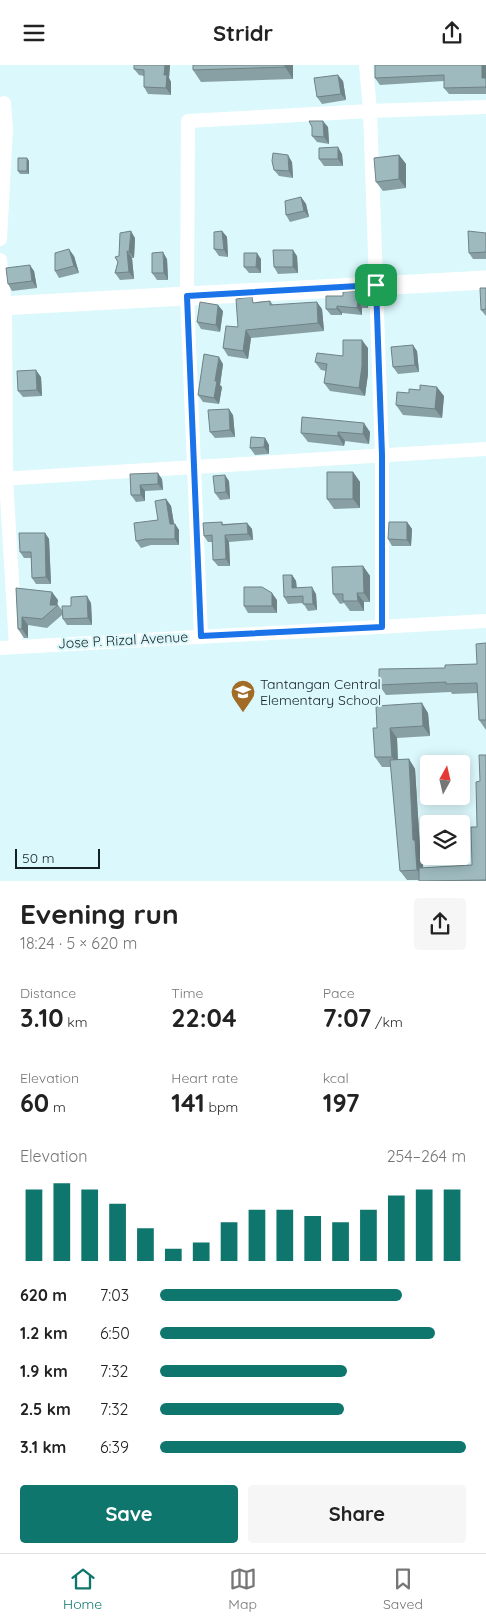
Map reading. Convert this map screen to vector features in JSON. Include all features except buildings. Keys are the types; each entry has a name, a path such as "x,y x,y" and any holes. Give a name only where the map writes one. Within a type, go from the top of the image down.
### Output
{"street":[{"path":"366,65 370,111 382,455 382,627"},
{"path":"0,239 6,129 4,103"},
{"path":"201,636 187,296 188,121 486,107"},
{"path":"0,260 3,306 3,479 16,647"},
{"path":"3,306 486,280"},
{"path":"3,479 486,449"},
{"name":"Jose P. Rizal Avenue","path":"0,648 486,621"}],"place":[{"name":"Tantangan Central Elementary School","path":"243,713"}],"route":[{"path":"376,285 382,455 382,627 201,636 187,296 376,285"}]}
